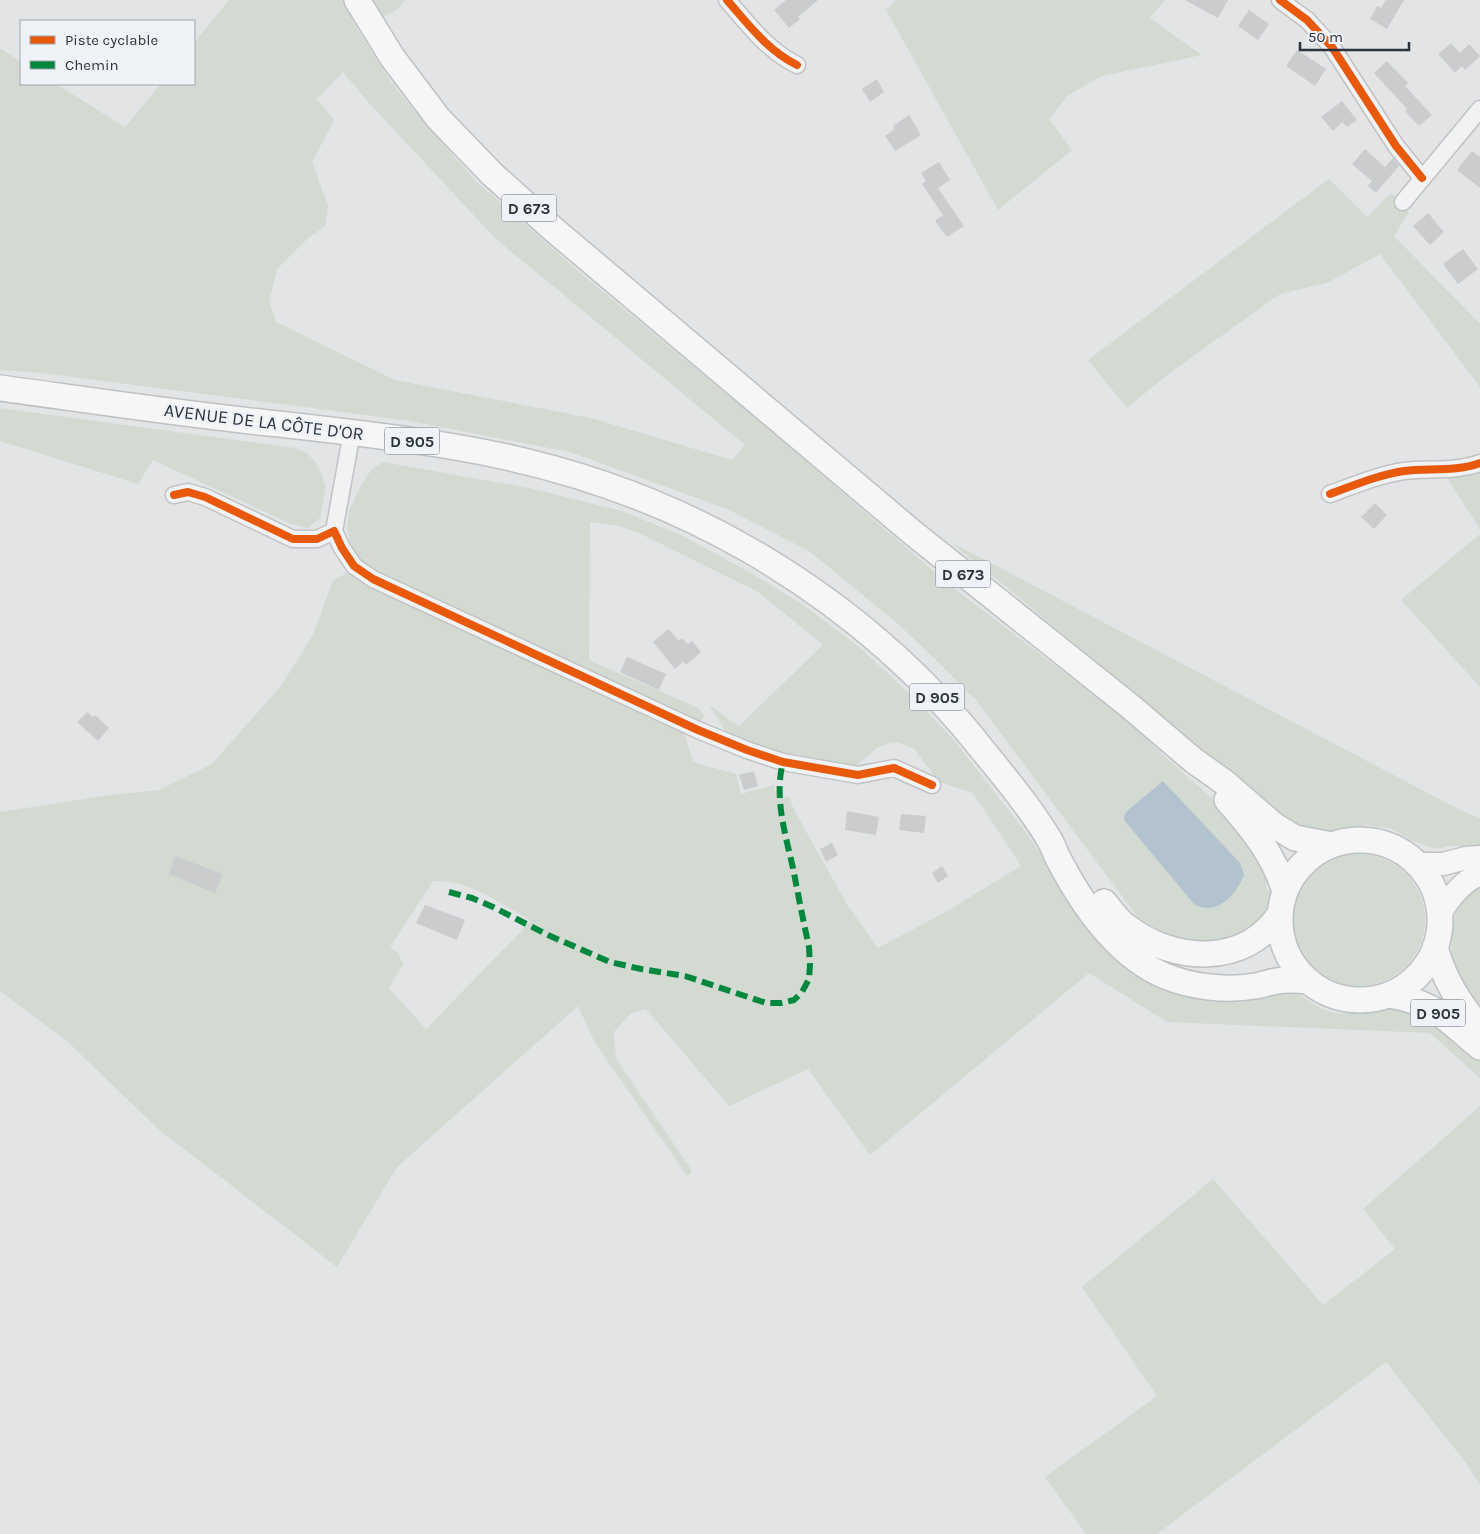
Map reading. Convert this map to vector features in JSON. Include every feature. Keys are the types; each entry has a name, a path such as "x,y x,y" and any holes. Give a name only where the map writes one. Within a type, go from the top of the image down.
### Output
{"main road":[{"name":"D 673","path":"358,0 392,58 422,99 455,136 513,193 913,533 1131,707 1193,760 1224,782 1285,833 1308,842 1332,845"},
{"name":"AVENUE DE LA CÔTE D'OR","path":"0,388 163,411 352,432 456,447 569,474 653,502 698,522 750,550 799,581 844,614 920,680 984,750 1049,839 1059,860 1105,930 1128,954 1161,974 1197,985 1227,988 1254,987 1274,981 1308,981"},
{"name":"D 673","path":"1193,760 1236,810 1272,858 1278,868 1282,903"},
{"name":"AVENUE DE LA CÔTE D'OR","path":"1049,839 1067,854 1111,911 1126,927 1164,947 1201,955 1234,950 1249,944 1274,923 1282,903"},
{"path":"1358,840 1383,844 1407,855 1416,864 1430,882 1438,903 1439,915 1438,936 1435,947 1429,960 1412,981 1388,995 1372,999 1346,998 1337,997 1322,990 1308,981 1296,969 1288,956 1281,935 1282,903 1293,876 1303,863 1332,845 1358,840"},
{"path":"1416,864 1443,864 1466,858 1480,857"},
{"path":"1439,915 1447,902 1463,884 1480,874"},
{"name":"D 905","path":"1435,947 1444,975 1452,991 1480,1029"},
{"name":"D 905","path":"1388,995 1420,1002 1433,1009 1480,1047"}],"street":[{"path":"727,0 770,48 783,58 797,65"},
{"path":"1280,0 1307,20 1332,47 1396,146 1422,178"},
{"path":"1403,202 1480,110"},
{"path":"352,432 334,531 354,566 373,579 698,730 747,750 783,762 858,776 894,768 932,785"},
{"path":"1330,494 1384,475 1416,470 1447,469 1480,463"},
{"path":"174,495 188,492 205,497 293,539 317,538 334,531"}],"shaded area":[{"path":"229,0 342,0 357,29 391,82 425,124 476,181 578,271 763,424 946,582 1138,729 1162,754 1214,800 1250,846 1268,875 1266,886 1274,900 1258,921 1233,940 1212,942 1183,939 1159,930 1139,919 976,700 933,657 897,623 809,551 727,509 570,452 404,420 41,373 0,370 0,48 20,61 20,85 58,85 125,127 160,85 195,85 195,42","holes":["343,72 369,103 495,238 745,445 732,460 591,418 395,380 276,322 269,302 277,269 304,242 325,226 328,206 312,162 334,120 317,99"]},
{"path":"369,0 405,0 398,9 378,20"},
{"path":"896,0 1165,0 1150,18 1202,55 1102,76 1068,95 1049,119 1072,150 998,210 886,10"},
{"path":"1329,179 1367,217 1391,193 1409,212 1394,236 1480,324 1480,387 1380,254 1329,282 1280,294 1171,372 1127,408 1088,360"},
{"path":"0,408 295,448 307,453 317,464 326,486 320,518 308,528 291,524 153,460 138,484 0,441"},
{"path":"383,462 534,489 622,511 681,535 758,577 809,609 859,647 912,696 953,739 1024,830 1110,952 1135,974 1166,988 1231,1001 1287,990 1300,995 1320,1008 1338,1014 1399,1008 1409,1010 1446,1029 1480,1062 1480,1078 1430,1033 1167,1022 1089,973 870,1155 808,1069 729,1106 646,1009 631,1013 614,1032 616,1058 692,1171 688,1177 595,1043 578,1006 397,1167 337,1267 158,1129 67,1041 0,991 0,812 110,795 159,790 212,764 281,686 313,635 333,580 347,573 683,729 693,762 736,774 741,794 774,785 777,800 789,796 794,810 848,906 878,948 944,913 1021,866 973,793 939,782 914,749 898,742 890,743 877,748 853,768 803,758 730,738 709,705 739,726 823,645 758,592 643,535 620,526 590,522 589,660 698,708 705,716 700,722 696,722 589,669 401,585 365,565 353,550 347,529 349,511 359,489 371,470","holes":["433,881 446,881 472,888 531,921 426,1029 389,988 403,964 398,953 390,947"]},
{"path":"1480,467 1480,529 1445,472"},
{"path":"1480,534 1480,687 1401,600"},
{"path":"949,541 1460,810 1480,818 1480,846 1451,846 1435,849 1413,841 1392,829 1366,825 1330,833 1308,830 1286,821"},
{"path":"1359,854 1372,855 1384,859 1406,873 1420,895 1424,907 1424,933 1420,945 1406,967 1384,981 1372,985 1359,986 1346,985 1334,981 1312,967 1298,945 1294,933 1293,920 1294,907 1298,895 1312,873 1334,859 1346,855"},
{"path":"1480,885 1480,1008 1466,991 1458,977 1452,957 1452,928 1460,904 1464,898"},
{"path":"1480,1106 1480,1485 1466,1463 1386,1362 1157,1534 1086,1534 1045,1477 1157,1396 1082,1287 1213,1179 1323,1305 1395,1249 1363,1209"}],"water":[{"path":"1163,781 1240,863 1244,875 1240,883 1224,902 1217,906 1210,908 1194,904 1124,820 1125,813"}],"building":[{"path":"786,0 818,0 798,17 800,19 789,28 774,10"},
{"path":"1185,0 1228,0 1218,18"},
{"path":"1386,0 1404,0 1387,29 1370,19 1377,6 1381,8"},
{"path":"1249,10 1269,24 1258,40 1238,26"},
{"path":"1451,43 1460,53 1469,44 1480,56 1465,70 1462,66 1455,73 1438,54"},
{"path":"1297,50 1326,69 1315,86 1286,66"},
{"path":"1387,61 1408,83 1405,86 1432,115 1419,126 1405,111 1407,109 1374,73"},
{"path":"877,79 884,92 870,102 862,89"},
{"path":"1342,101 1357,120 1347,127 1342,122 1333,131 1321,117"},
{"path":"909,115 921,135 895,151 885,136 895,129 893,126"},
{"path":"1365,149 1385,167 1393,158 1399,166 1376,193 1368,186 1372,181 1352,164"},
{"path":"1472,151 1480,157 1480,188 1457,170"},
{"path":"939,162 950,180 938,188 964,226 947,237 935,221 943,215 922,184 926,181 921,173"},
{"path":"1428,213 1444,232 1430,245 1413,226"},
{"path":"1463,249 1478,269 1458,284 1443,264"},
{"path":"1375,503 1387,515 1374,529 1361,517"},
{"path":"668,629 679,641 682,638 688,644 692,641 701,652 686,665 683,662 675,669 653,642"},
{"path":"627,657 666,674 659,690 620,672"},
{"path":"87,712 93,717 95,715 109,728 98,741 77,722"},
{"path":"754,771 758,786 744,790 739,775"},
{"path":"847,811 879,817 876,835 845,830"},
{"path":"901,814 926,816 924,833 899,830"},
{"path":"832,843 838,855 826,862 820,849"},
{"path":"175,856 223,874 215,893 169,874"},
{"path":"942,866 948,876 938,883 932,873"},
{"path":"425,905 465,920 457,940 416,923"}],"marked path":[{"path":"449,892 472,898 493,907 548,935 610,962 685,976 766,1003 781,1003 794,1000 802,992 809,979 810,965 809,947 780,802 783,762"}],"cycle path":[{"path":"727,0 768,45 797,65"},
{"path":"1280,0 1307,20 1332,47 1396,146 1422,178"},
{"path":"1330,494 1394,473 1413,470 1462,468 1480,463"},
{"path":"174,495 188,492 205,497 293,539 317,539 334,531 354,566 373,579 698,730 747,750 783,762 858,775 894,768 932,785"}]}
